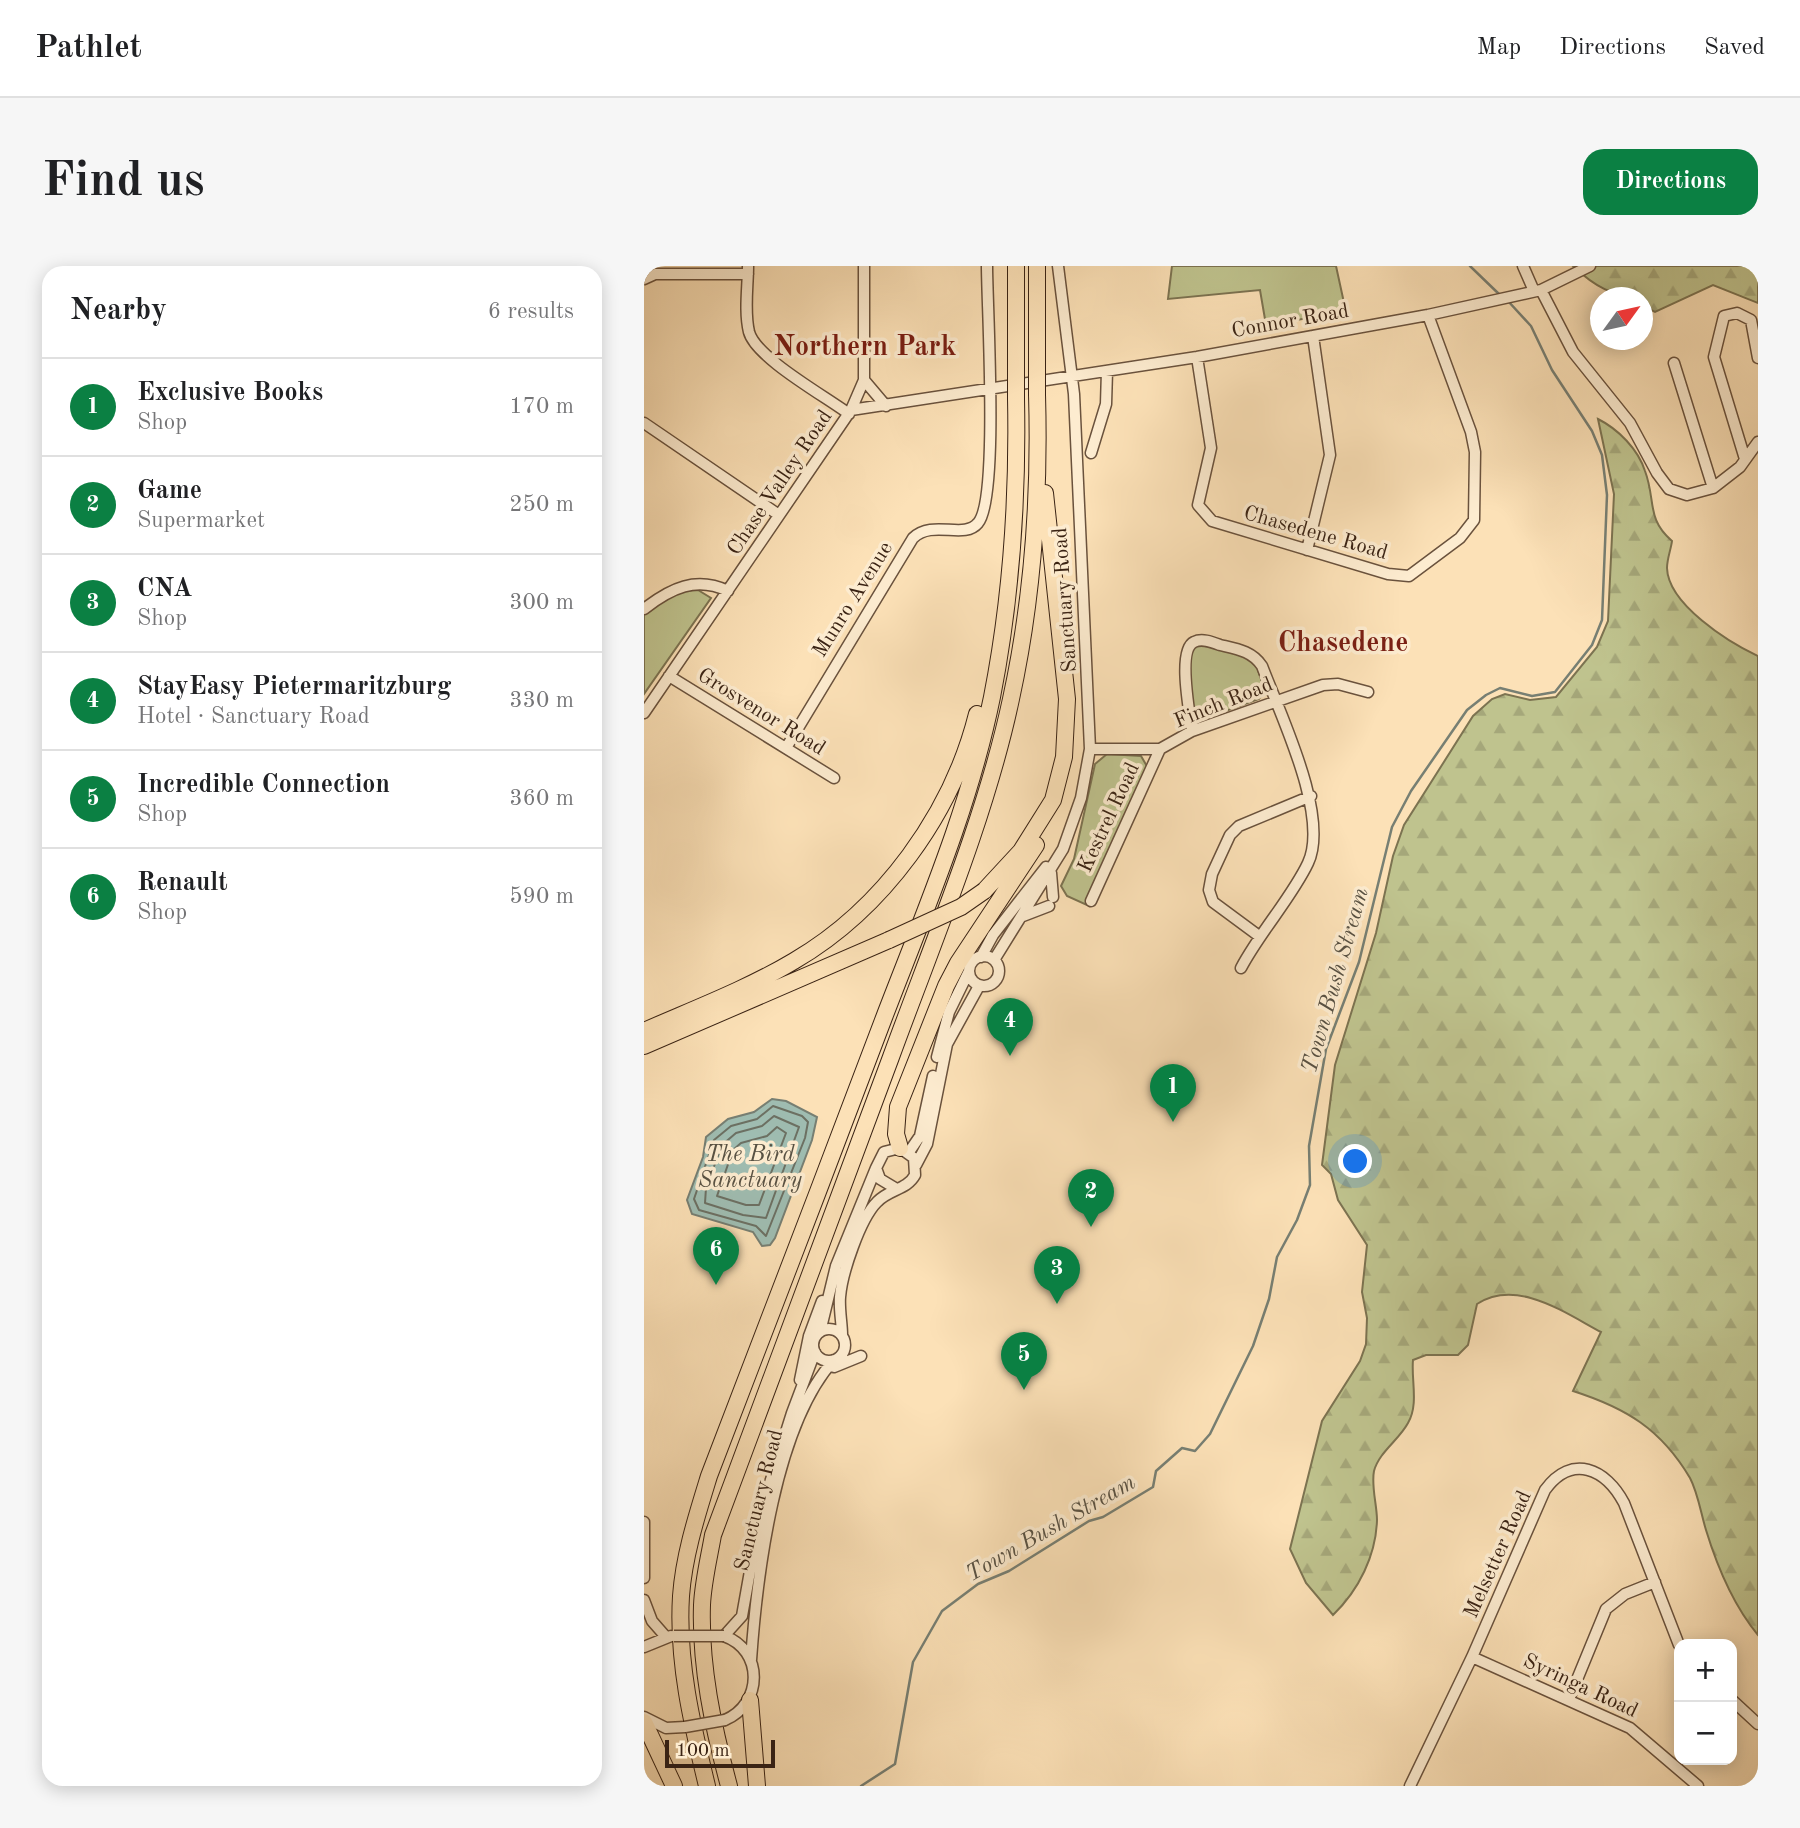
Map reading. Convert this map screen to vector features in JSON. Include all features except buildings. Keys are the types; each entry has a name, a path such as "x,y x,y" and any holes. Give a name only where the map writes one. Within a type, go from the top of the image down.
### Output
{"highway":[{"path":"707,1786 686,1693 681,1647 681,1594 693,1529 714,1463 936,881 977,761 1001,650 1007,593 1015,482 1016,266"},
{"path":"905,1150 895,1127 898,1107 941,997 958,963 1025,865 1053,800 1064,757 1068,716 1038,414 1037,266"},
{"path":"729,1786 719,1749 702,1647 702,1601 713,1535 954,886 998,753 1011,700 1033,566 1038,414"},
{"path":"644,1031 797,960 847,923 907,860 940,806 973,730 999,615 1007,593"},
{"path":"644,1046 961,907 984,891 1021,851 1053,800"},
{"path":"750,1700 757,1786"},
{"path":"644,1722 674,1786"}],"street":[{"path":"644,279 655,274 748,270 747,322 754,344 766,356 850,412 864,380 864,266"},
{"name":"Munro Avenue","path":"786,748 913,538 928,528 968,529 981,519 988,488 987,266"},
{"path":"1058,266 1072,376"},
{"path":"1523,266 1573,352 1630,423 1664,483 1675,492 1687,495 1713,488 1745,459 1758,442"},
{"name":"Connor Road","path":"1072,376 1197,357 1428,315 1537,291 1590,266"},
{"path":"1745,459 1714,357 1724,316 1737,313 1751,320 1758,358"},
{"name":"Chasedene Road","path":"1197,357 1211,448 1198,499 1200,510 1212,521 1401,577 1417,572 1469,530 1476,509 1475,453 1471,432 1428,315"},
{"path":"1307,550 1329,455 1313,336"},
{"path":"1674,363 1713,488"},
{"path":"1091,453 1106,404 1107,371"},
{"name":"Chase Valley Road","path":"644,713 850,412 1072,376"},
{"name":"Sanctuary Road","path":"994,960 1063,849 1074,819 1090,749 1072,376"},
{"path":"864,380 886,406"},
{"path":"644,423 779,515"},
{"path":"644,608 689,584 706,583 728,591"},
{"path":"1192,732 1185,656 1194,642 1203,640 1254,655 1262,666 1311,796 1313,840 1308,862 1241,968"},
{"name":"Grosvenor Road","path":"669,676 834,778"},
{"name":"Finch Road","path":"1090,749 1160,749 1192,732 1330,684 1368,692"},
{"name":"Kestrel Road","path":"1091,901 1160,749"},
{"path":"1259,936 1213,902 1209,890 1212,874 1230,835 1240,826 1311,796"},
{"name":"Sanctuary Road","path":"981,957 993,935 1047,865 1074,819"},
{"path":"1020,918 1051,901 1051,870"},
{"path":"792,1413 808,1335 876,1168 884,1152 905,1150 922,1131 944,1027 973,962 981,957 994,960 999,970 997,979 990,986 979,986 972,980 969,971"},
{"path":"834,1275 820,1332 813,1343 815,1352 821,1359 834,1360 845,1347 840,1295 845,1272 874,1205 895,1188 912,1180 927,1144 947,1044 979,986"},
{"path":"905,1150 916,1165"},
{"path":"876,1168 880,1179 895,1188"},
{"path":"820,1332 832,1329 842,1335"},
{"name":"Sanctuary Road","path":"724,1636 742,1616 757,1532 792,1413 815,1352"},
{"path":"810,1395 836,1366 861,1356"},
{"name":"Sanctuary Road","path":"750,1700 753,1679 751,1660 765,1532 794,1431 810,1395 834,1360"},
{"name":"Melsetter Road","path":"1410,1786 1472,1657 1545,1490 1565,1473 1584,1469 1604,1476 1615,1485 1677,1639"},
{"path":"644,1522 644,1577"},
{"path":"1569,1699 1606,1609 1625,1594 1655,1582"},
{"path":"644,1600 652,1621 670,1637"},
{"path":"644,1647 670,1637 724,1636 743,1647 751,1660"},
{"name":"Syringa Road","path":"1472,1657 1569,1699 1637,1734 1699,1786"},
{"path":"644,1717 666,1728 685,1727 725,1720 738,1713 750,1700"},
{"path":"1734,1702 1758,1724"}],"green space":[{"path":"1172,266 1336,266 1346,312 1266,325 1260,290 1168,299"},
{"path":"1573,266 1758,266 1758,303 1713,285 1655,312 1653,287 1602,287"},
{"path":"1598,419 1626,440 1642,463 1658,525 1672,541 1667,568 1677,595 1716,631 1758,656 1758,1635 1727,1585 1710,1544 1693,1484 1679,1461 1654,1433 1640,1422 1610,1405 1573,1391 1601,1332 1556,1308 1524,1296 1492,1297 1477,1304 1468,1345 1458,1355 1426,1355 1413,1360 1414,1400 1411,1416 1380,1458 1374,1471 1377,1520 1369,1559 1351,1595 1333,1615 1306,1583 1290,1549 1322,1421 1360,1361 1366,1344 1367,1318 1362,1292 1367,1245 1338,1200 1331,1174 1322,1165 1335,1065 1376,933 1393,856 1404,825 1473,716 1492,699 1505,694 1530,700 1556,697 1597,647 1608,621 1614,494"},
{"path":"698,590 711,598 644,694 644,610 680,591"},
{"path":"1196,642 1254,659 1265,690 1259,699 1201,720 1193,714 1188,663"},
{"path":"1107,754 1141,756 1148,768 1089,906 1067,896 1061,886 1074,859 1095,764"}],"water":[{"name":"The Bird Sanctuary","path":"772,1099 786,1101 817,1117 812,1140 775,1238 770,1245 762,1246 753,1232 692,1214 687,1200 703,1157 706,1137 728,1119 754,1112"}],"waterway":[{"name":"Town Bush Stream","path":"1470,266 1500,295"},
{"name":"Town Bush Stream","path":"861,1786 895,1764 913,1662 942,1611 978,1584 1009,1571 1089,1521 1103,1517 1153,1487 1156,1471 1182,1448 1195,1451 1210,1434 1253,1346 1269,1299 1277,1257 1297,1220 1310,1185 1309,1146 1326,1049 1359,962 1392,827 1411,791 1467,710 1500,688 1532,696 1555,692 1592,645 1602,620 1607,495 1602,455 1592,431 1552,370 1531,326 1508,301"}],"place":[{"name":"StayEasy Pietermaritzburg","path":"1010,1056"},
{"name":"Exclusive Books","path":"1173,1122"},
{"name":"Game","path":"1091,1227"},
{"name":"Renault","path":"716,1285"},
{"name":"CNA","path":"1057,1304"},
{"name":"Incredible Connection","path":"1024,1390"}],"district":[{"name":"Northern Park","path":"865,345"},
{"name":"Chasedene","path":"1343,641"}]}
